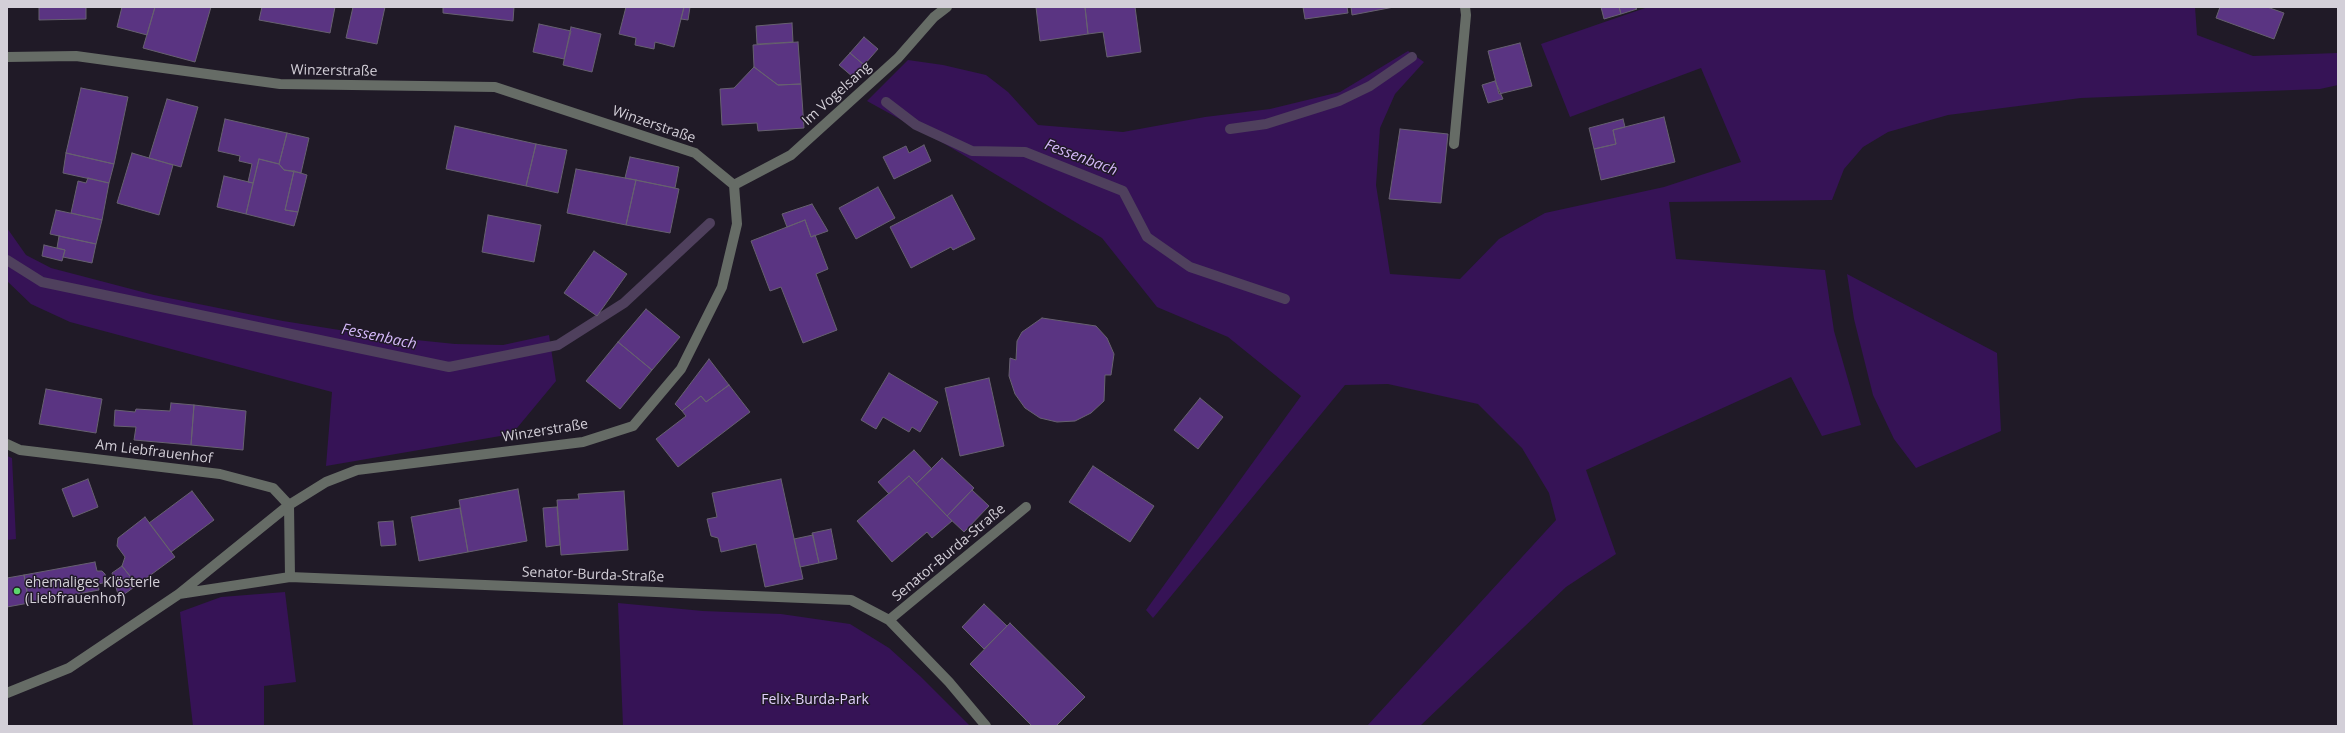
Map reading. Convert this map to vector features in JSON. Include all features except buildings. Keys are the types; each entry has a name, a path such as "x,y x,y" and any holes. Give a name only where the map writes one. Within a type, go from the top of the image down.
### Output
{"street":[{"name":"Im Vogelsang","path":"734,185 791,155 898,58 934,17 947,7"},
{"path":"1454,144 1466,15 1465,7"},
{"name":"Winzerstraße","path":"7,57 76,56 280,84 495,88 695,153 734,185 737,224 722,287 681,368 633,426 583,442 357,470 326,482 289,505"},
{"name":"Am Liebfrauenhof","path":"7,444 20,450 220,474 273,488 289,505"},
{"path":"289,505 290,577"},
{"name":"Senator-Burda-Straße","path":"7,693 68,668 179,594 289,505"},
{"name":"Senator-Burda-Straße","path":"889,620 1026,507"},
{"name":"Senator-Burda-Straße","path":"179,594 290,577 851,600 889,620 949,682 986,726"}],"green space":[{"path":"1648,7 2195,7 2197,35 2253,56 2338,53 2338,85 2320,89 2081,98 1948,115 1888,132 1863,147 1844,169 1832,200 1669,202 1676,259 1825,270 1834,331 1861,425 1822,436 1791,377 1586,470 1616,554 1566,587 1420,726 1367,726 1556,520 1549,493 1522,448 1478,404 1388,384 1345,385 1153,618 1146,610 1301,396 1228,337 1157,307 1102,238 945,144 867,101 908,60 943,65 986,75 1008,92 1038,125 1123,132 1205,117 1270,109 1340,92 1408,51 1424,62 1395,94 1380,128 1376,185 1390,274 1460,279 1499,239 1545,213 1664,187 1741,162 1701,68 1570,117 1541,44"},
{"path":"7,228 26,255 51,268 154,295 283,321 377,336 455,344 503,345 549,335 556,381 512,434 326,466 332,392 70,322 31,304 7,281"},
{"path":"1847,274 1997,353 2001,431 1916,468 1894,439 1873,395 1854,319"},
{"path":"7,456 12,458 16,539 7,540"},
{"path":"285,592 296,682 264,686 264,726 193,726 180,612 221,597"},
{"name":"Felix-Burda-Park","path":"618,603 703,611 781,614 850,624 889,648 920,676 970,726 623,726"}],"waterway":[{"path":"1230,129 1266,124 1339,101 1370,86 1412,57"},
{"name":"Fessenbach","path":"886,102 916,125 972,151 1025,152 1123,191 1147,237 1190,267 1285,299"},
{"name":"Fessenbach","path":"7,260 42,282 449,367 558,345 624,303 710,223"}],"place":[{"name":"ehemaliges Klösterle (Liebfrauenhof)","path":"17,591"}]}
